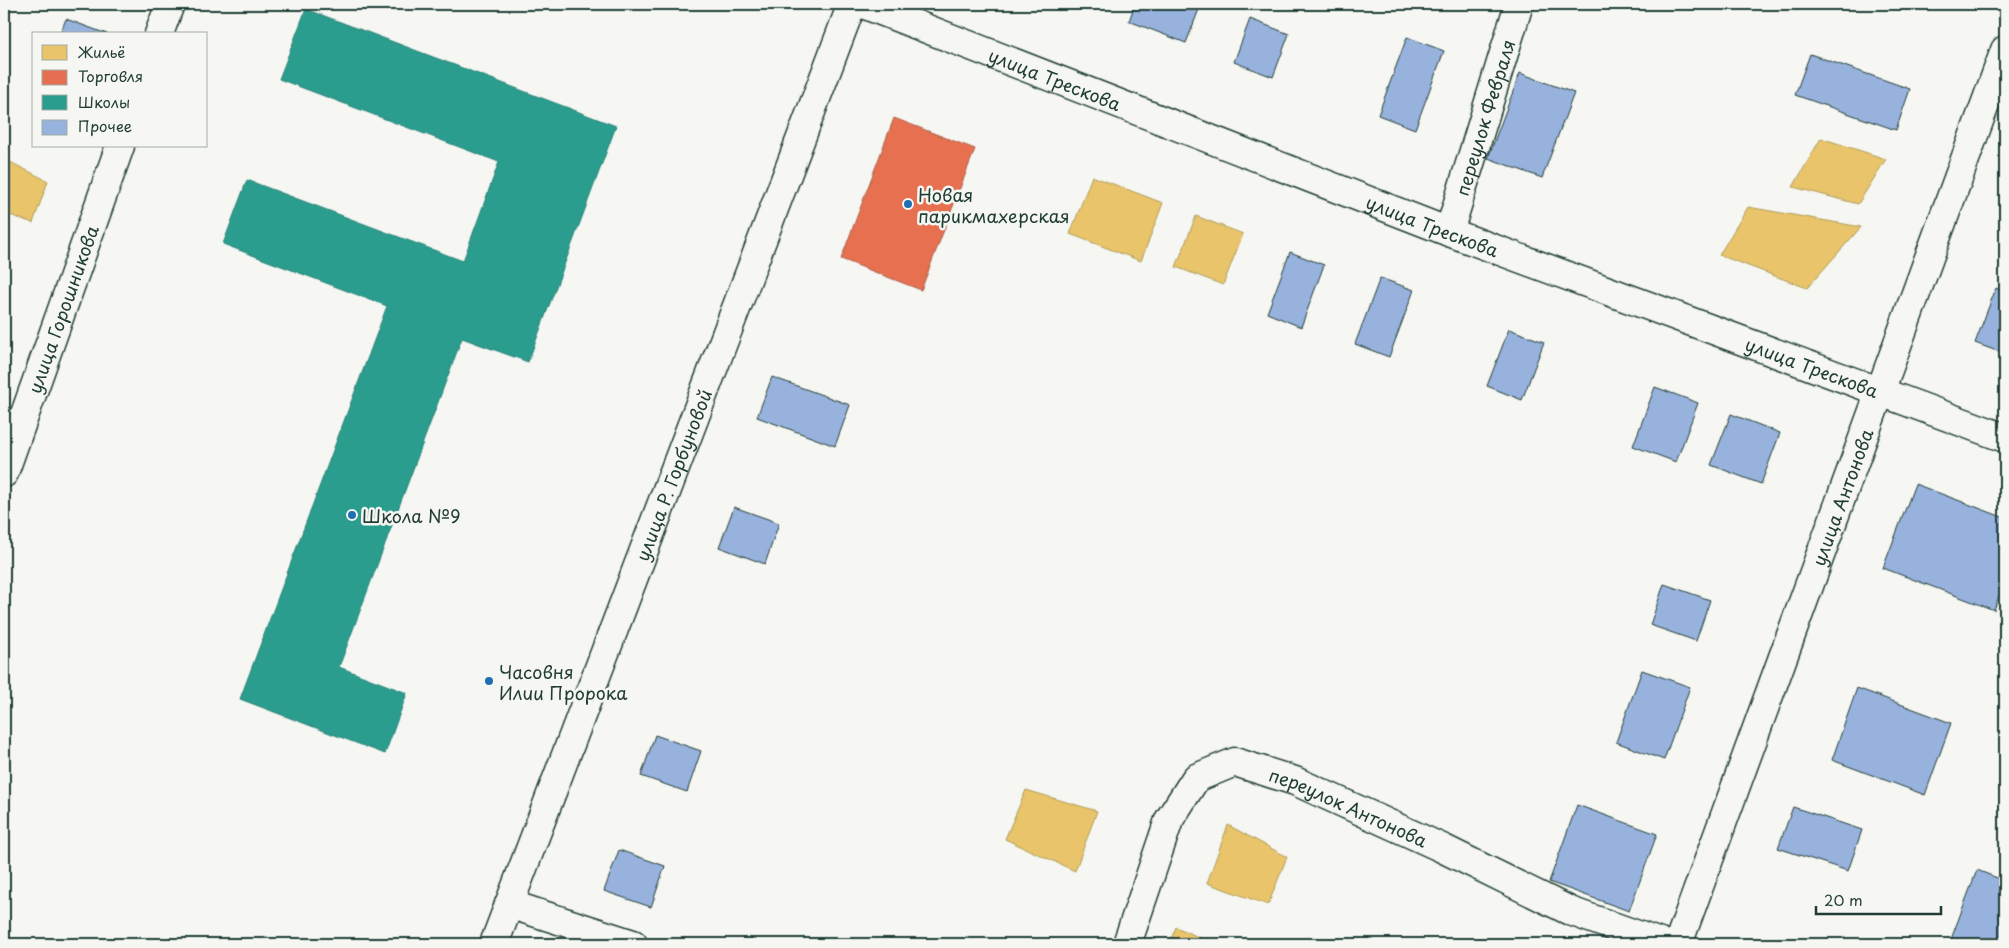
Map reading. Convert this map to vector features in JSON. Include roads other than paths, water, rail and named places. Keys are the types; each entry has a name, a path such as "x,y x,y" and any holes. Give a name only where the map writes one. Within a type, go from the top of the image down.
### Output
{"street":[{"path":"160,32 170,4"},
{"name":"улица Р. Горбуновой","path":"494,944 852,4"},
{"name":"улица Трескова","path":"863,4 1449,232 2005,438"},
{"name":"переулок Февраля","path":"1449,232 1520,4"},
{"name":"улица Антонова","path":"1678,944 2005,50"},
{"name":"улица Горошникова","path":"4,473 119,148"},
{"name":"переулок Антонова","path":"1127,944 1169,820 1196,778 1234,762 1295,781 1442,848 1570,911 1663,944"},
{"path":"510,904 633,944"}],"place":[{"name":"Новая парикмахерская","path":"908,204"},
{"name":"Школа №9","path":"352,515"},
{"name":"Часовня Илии Пророка","path":"489,681"}]}
